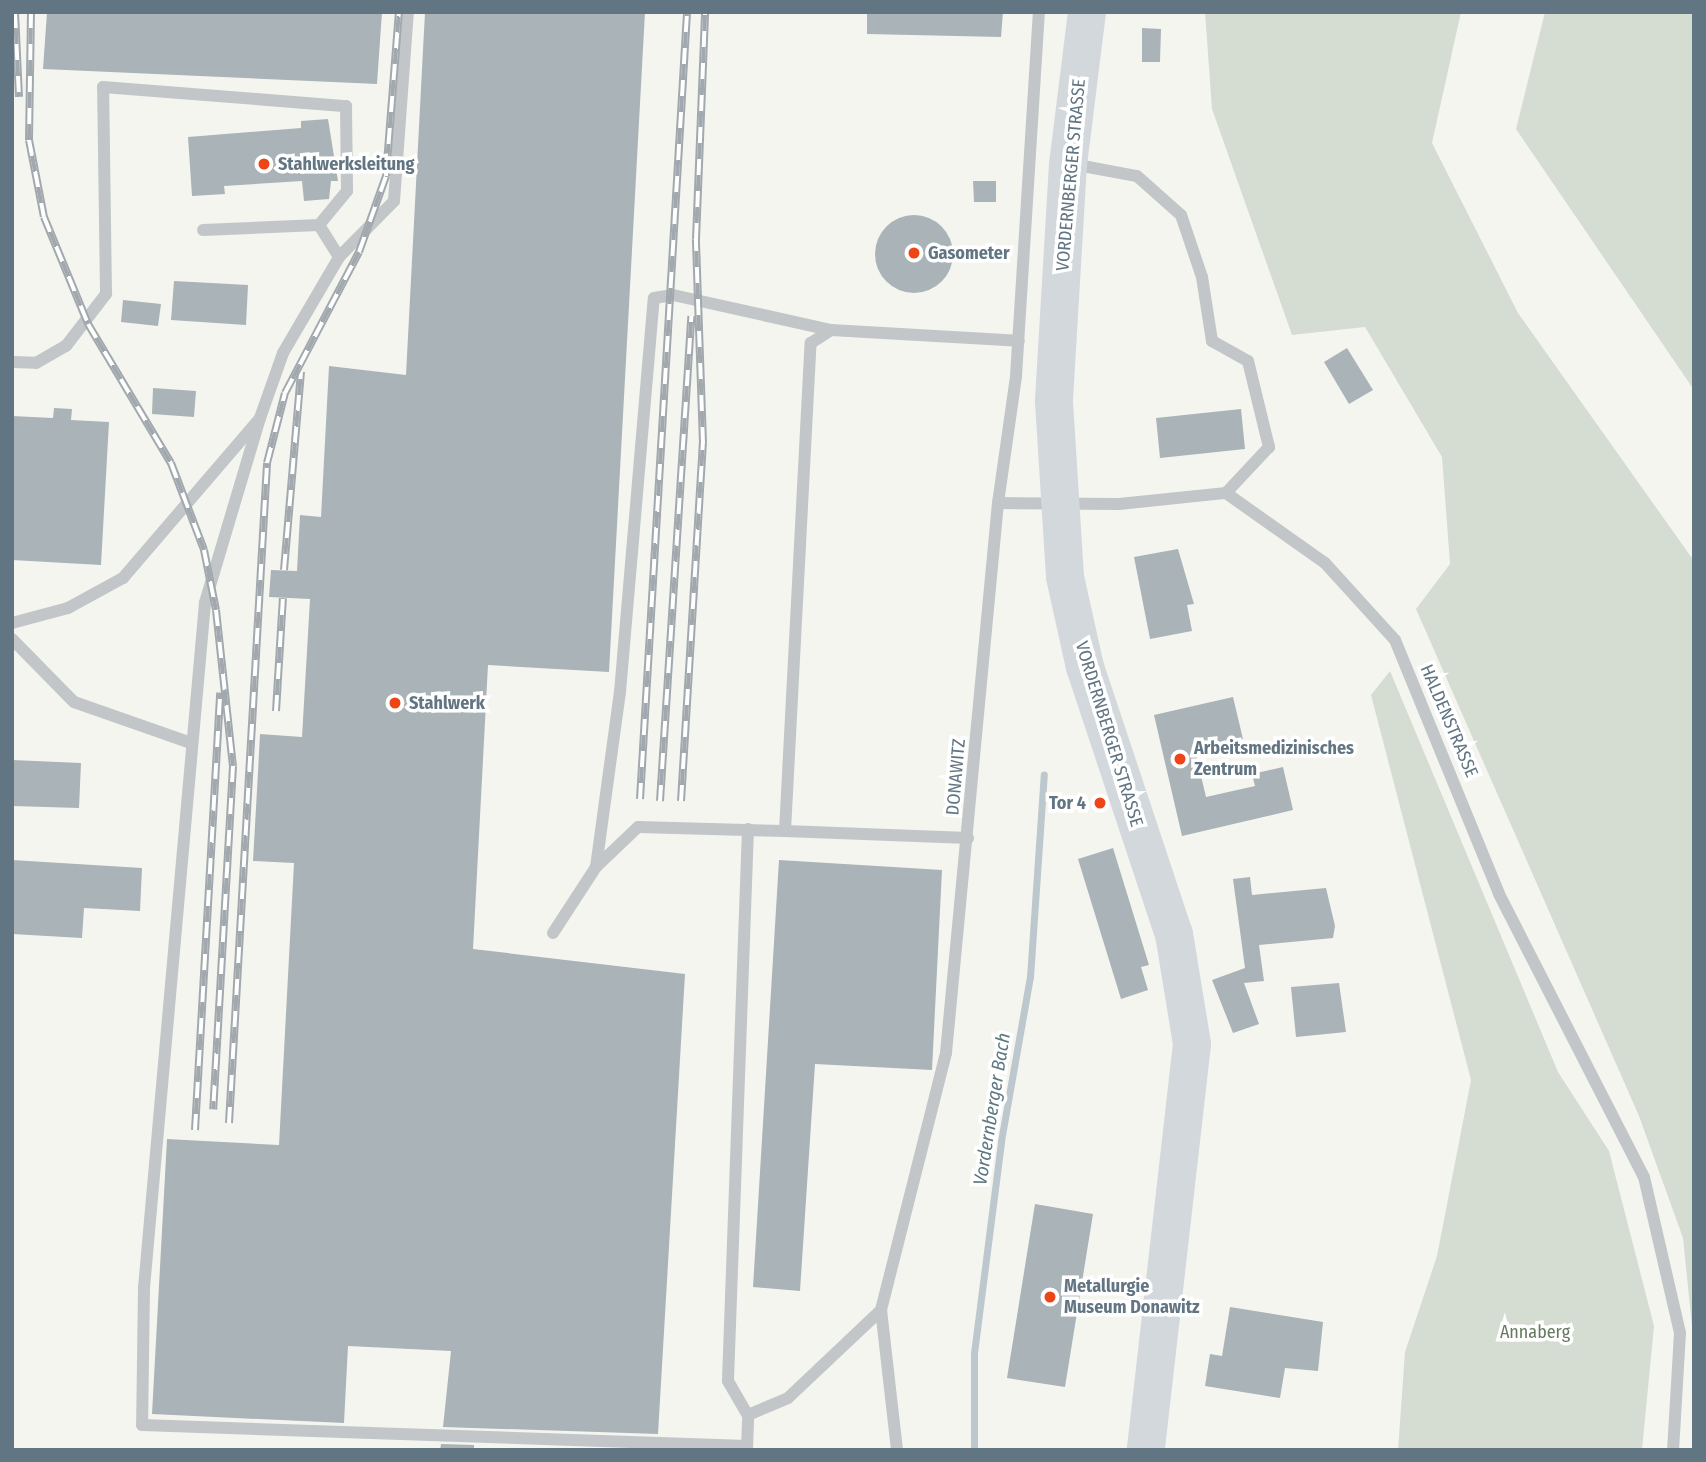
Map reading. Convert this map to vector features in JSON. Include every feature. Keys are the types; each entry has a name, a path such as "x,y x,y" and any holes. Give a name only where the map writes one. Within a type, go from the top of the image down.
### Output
{"main road":[{"name":"VORDERNBERGER STRASSE","path":"1087,12 1068,164 1054,402 1065,578 1085,667 1174,934 1192,1044 1177,1245 1146,1450"}],"lane":[{"path":"408,12 394,201 339,257 282,353 205,603 144,1288 142,1424 495,1443 747,1448 748,1415 728,1381 748,829"},
{"name":"DONAWITZ","path":"881,1310 946,1053 998,503 1018,341 1039,12"},
{"path":"12,362 36,363 66,346 106,294 103,87 346,106 347,191 319,225 203,230"},
{"path":"998,503 1119,504 1226,493 1269,447 1248,361 1212,341 1202,277 1181,215 1137,176 1068,164"},
{"path":"319,225 339,257"},
{"path":"596,867 620,692 654,298 673,295 831,330 1018,341"},
{"path":"785,831 811,343 831,330"},
{"path":"12,623 68,608 123,579 260,418"},
{"name":"HALDENSTRASSE","path":"1226,493 1325,563 1395,640 1499,894 1644,1177 1680,1333 1674,1450"},
{"path":"12,639 74,702 191,743"},
{"path":"553,933 596,867 638,827 968,838"},
{"path":"748,1415 788,1398 881,1310"},
{"path":"881,1310 897,1450"}],"green space":[{"path":"1205,12 1461,12 1432,143 1518,313 1694,561 1694,1346 1683,1238 1639,1116 1416,609 1450,564 1442,457 1365,327 1292,335 1212,109"},
{"path":"1545,12 1694,12 1694,390 1516,129"},
{"name":"Annaberg","path":"1390,671 1558,1072 1609,1151 1654,1326 1642,1450 1398,1450 1405,1352 1437,1256 1471,1080 1371,695"}],"building":[{"path":"47,12 382,12 377,84 43,69"},
{"name":"Stahlwerk","path":"425,12 645,12 609,672 488,665 473,949 685,974 658,1434 443,1427 451,1351 348,1346 344,1423 152,1414 167,1139 279,1145 294,863 253,861 260,734 302,737 310,599 269,597 271,570 297,571 300,515 321,517 329,366 406,375"},
{"path":"867,12 1003,12 1001,37 867,34"},
{"path":"1142,28 1161,29 1160,62 1142,62"},
{"name":"Stahlwerksleitung","path":"328,119 338,181 331,181 329,199 304,201 302,181 224,186 225,194 192,196 188,137 301,128 301,121"},
{"path":"973,181 996,181 996,202 974,202"},
{"name":"Gasometer","path":"914,215 929,218 946,232 953,254 950,269 936,286 914,293 899,290 882,276 875,254 878,239 892,222"},
{"path":"174,281 248,285 246,325 171,320"},
{"path":"123,300 161,304 158,326 121,322"},
{"path":"1347,348 1373,390 1349,404 1324,362"},
{"path":"153,388 196,391 194,417 152,414"},
{"path":"54,408 72,409 71,420 109,422 101,565 12,560 12,416 53,418"},
{"path":"1241,409 1245,449 1160,458 1156,418"},
{"path":"1178,549 1194,604 1187,605 1192,631 1150,639 1134,557"},
{"name":"Arbeitsmedizinisches Zentrum","path":"1233,697 1243,739 1195,750 1206,797 1255,786 1252,774 1283,767 1293,810 1182,836 1154,715"},
{"path":"12,760 81,763 79,808 12,806"},
{"path":"1113,848 1149,965 1141,967 1148,990 1121,999 1078,859"},
{"path":"12,860 142,868 140,911 84,908 82,938 12,934"},
{"path":"779,860 942,870 932,1070 815,1064 800,1291 753,1287"},
{"path":"1250,877 1252,895 1326,888 1335,926 1333,938 1259,945 1264,981 1244,983 1259,1024 1233,1033 1212,980 1245,968 1233,879"},
{"path":"1339,983 1346,1032 1296,1037 1291,987"},
{"name":"Metallurgie Museum Donawitz","path":"1035,1204 1093,1214 1065,1387 1007,1378"},
{"path":"1230,1307 1323,1322 1318,1371 1285,1368 1280,1398 1205,1386 1210,1354 1222,1356"},
{"path":"441,1444 474,1445 474,1450 440,1450"}],"waterway":[{"name":"Vordernberger Bach","path":"974,1450 974,1353 1001,1141 1030,977 1044,774"}],"railway":[{"path":"15,12 19,97"},
{"path":"31,12 29,140 44,217 88,324 171,463 204,550 216,610 233,766 213,1109"},
{"path":"229,1123 267,463 285,393 359,252 386,176 399,12"},
{"path":"640,799 687,12"},
{"path":"681,801 703,443 696,239 705,12"},
{"path":"660,801 691,316"},
{"path":"284,570 301,372"},
{"path":"276,711 283,598"},
{"path":"195,1130 220,693"}],"place":[{"name":"Stahlwerksleitung","path":"264,164"},
{"name":"Gasometer","path":"914,253"},
{"name":"Stahlwerk","path":"395,703"},
{"name":"Arbeitsmedizinisches Zentrum","path":"1180,759"},
{"name":"Tor 4","path":"1100,803"},
{"name":"Metallurgie Museum Donawitz","path":"1050,1297"}]}
